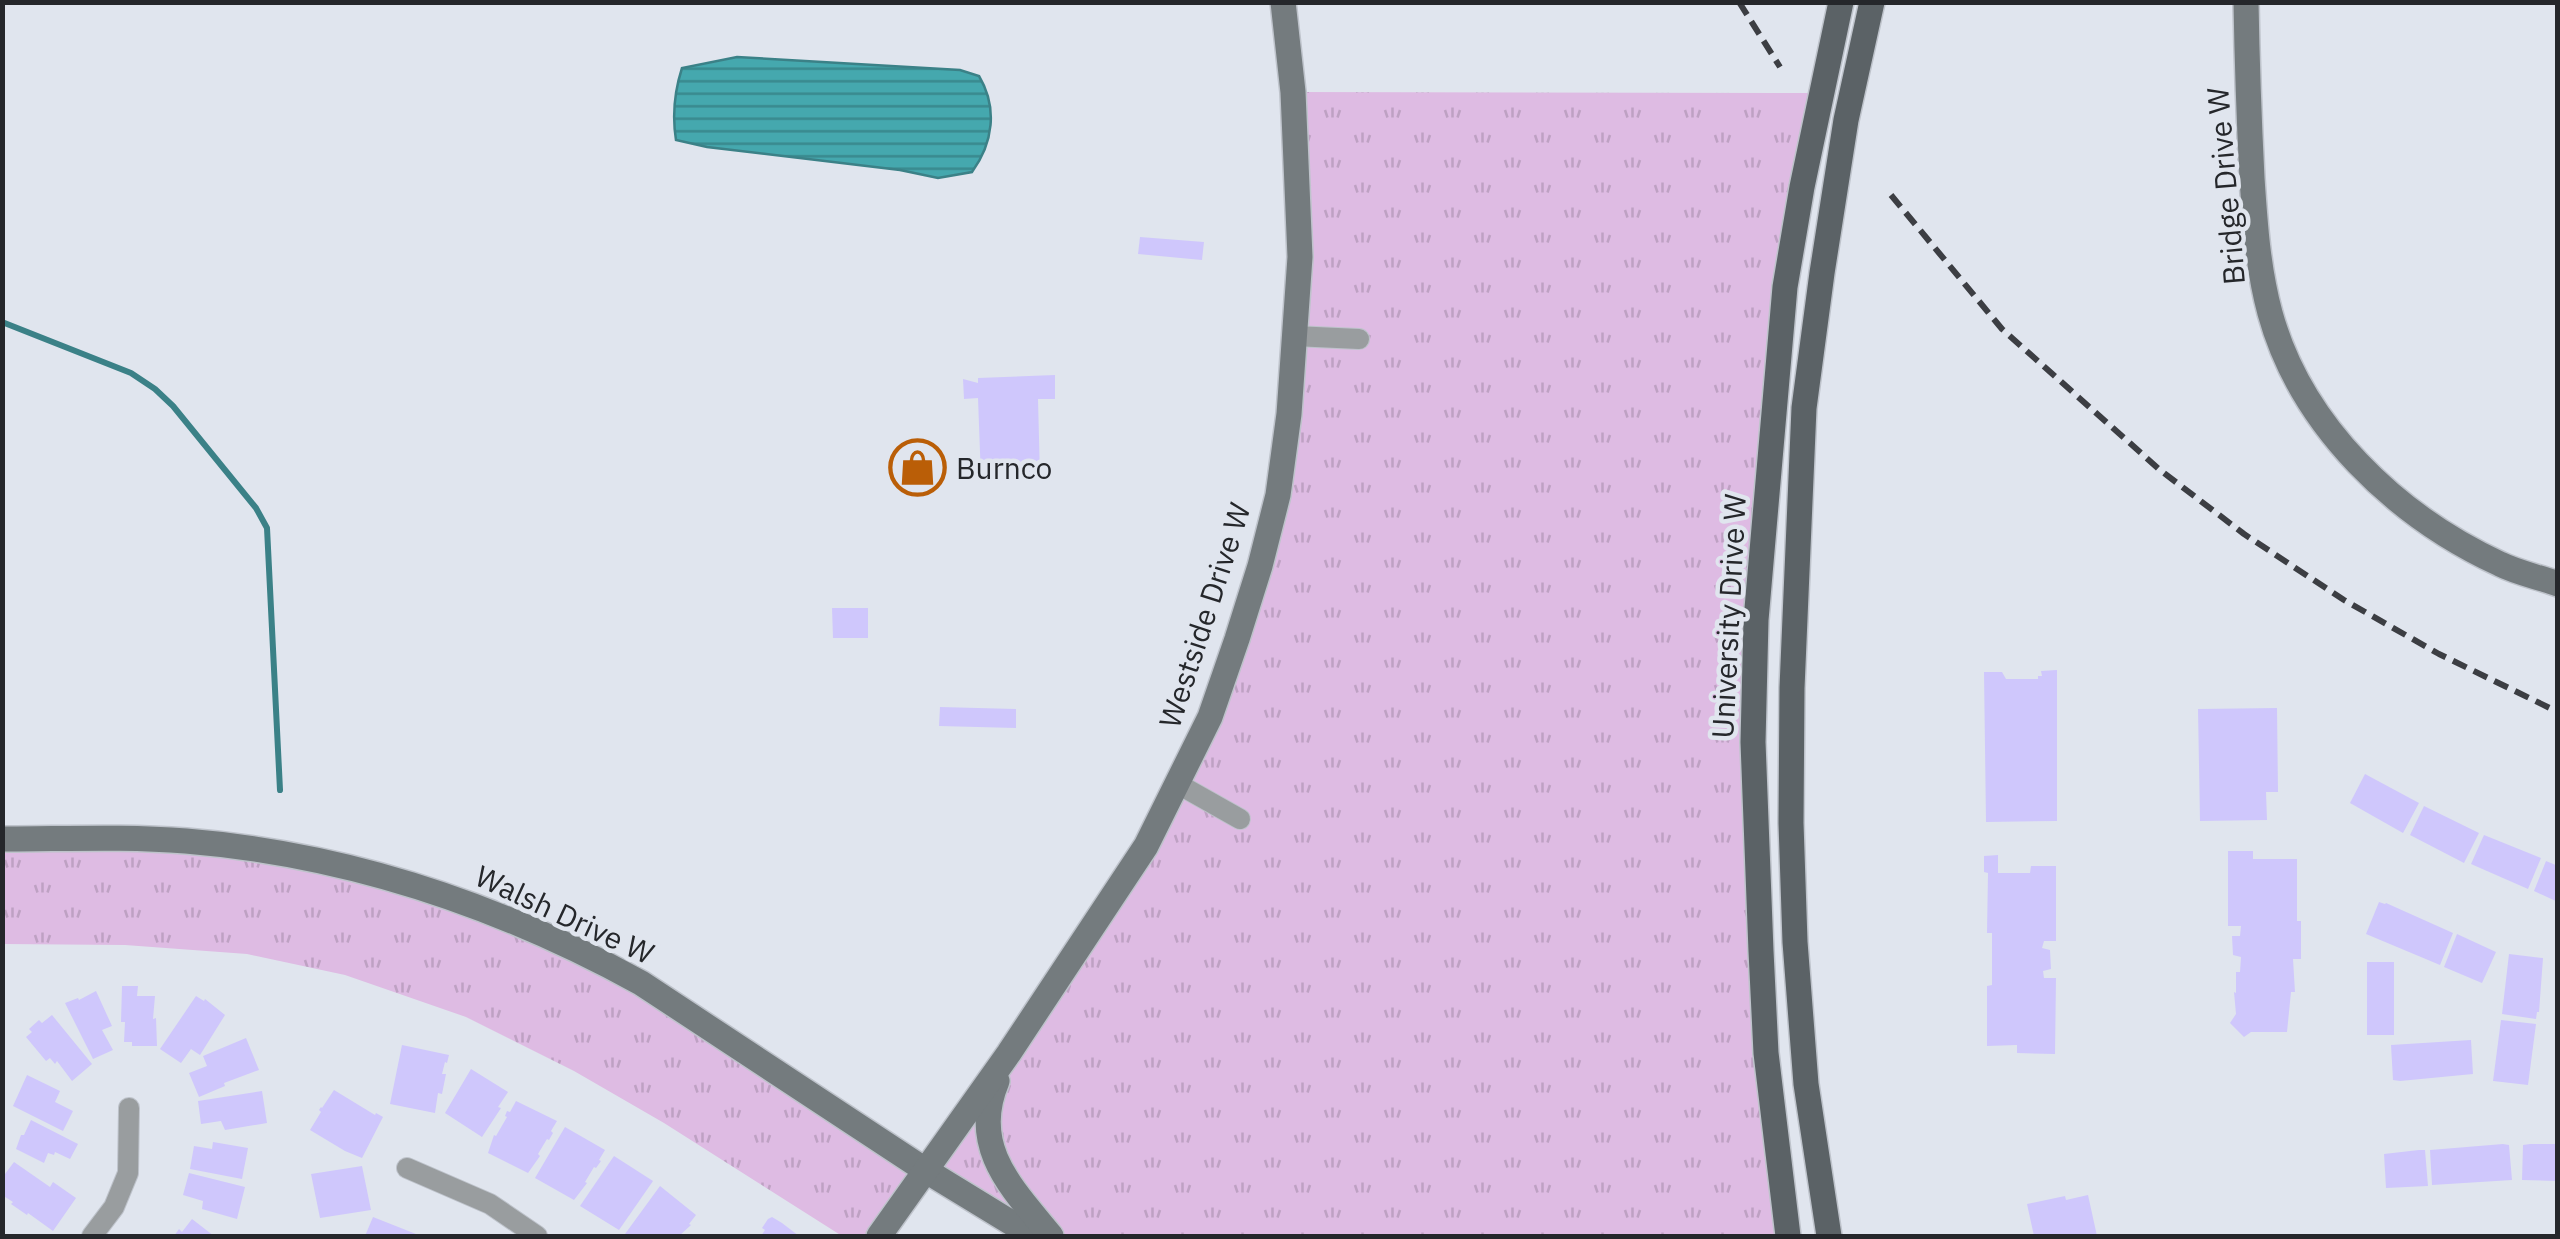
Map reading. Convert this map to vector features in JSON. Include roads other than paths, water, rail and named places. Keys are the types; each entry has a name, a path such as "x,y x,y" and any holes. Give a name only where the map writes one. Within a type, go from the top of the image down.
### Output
{"main road":[{"name":"University Drive W","path":"1788,1236 1766,1054 1755,843 1756,620 1785,287 1816,112 1841,2"},
{"path":"1829,1236 1806,1084 1796,942 1791,823 1792,688 1804,408 1846,120 1872,2"},
{"path":"1770,1236 1778,1155"},
{"path":"1822,1188 1845,1236"}],"street":[{"name":"Westside Drive W","path":"880,1236 1009,1054 1146,846 1210,717 1260,566 1278,494 1289,414 1300,257 1293,92 1283,2"},
{"name":"Bridge Drive W","path":"2246,2 2258,258 2270,315 2307,397 2361,467 2396,499 2441,532 2501,565 2558,584"},
{"path":"1294,336 1359,339"},
{"path":"1178,784 1240,819"},
{"name":"Walsh Drive W","path":"2,839 184,841 280,852 400,880 462,900 560,941 641,983 925,1170 1034,1236"},
{"path":"1009,1054 991,1096 986,1125 994,1158 1012,1189 1051,1236"},
{"path":"92,1236 114,1207 128,1174 130,1108"},
{"path":"407,1168 490,1204 530,1235"}],"water":[{"path":"737,57 960,70 979,76 991,113 985,149 972,172 938,178 676,140 675,104 682,68"}],"waterway":[{"path":"2,322 131,373 155,389 256,508 267,528 280,790"}],"railway":[{"path":"1739,2 1780,67"},
{"path":"1891,195 2002,329 2160,470 2244,534 2344,600 2439,654 2558,712"}],"place":[{"name":"Burnco","path":"917,467"}]}
